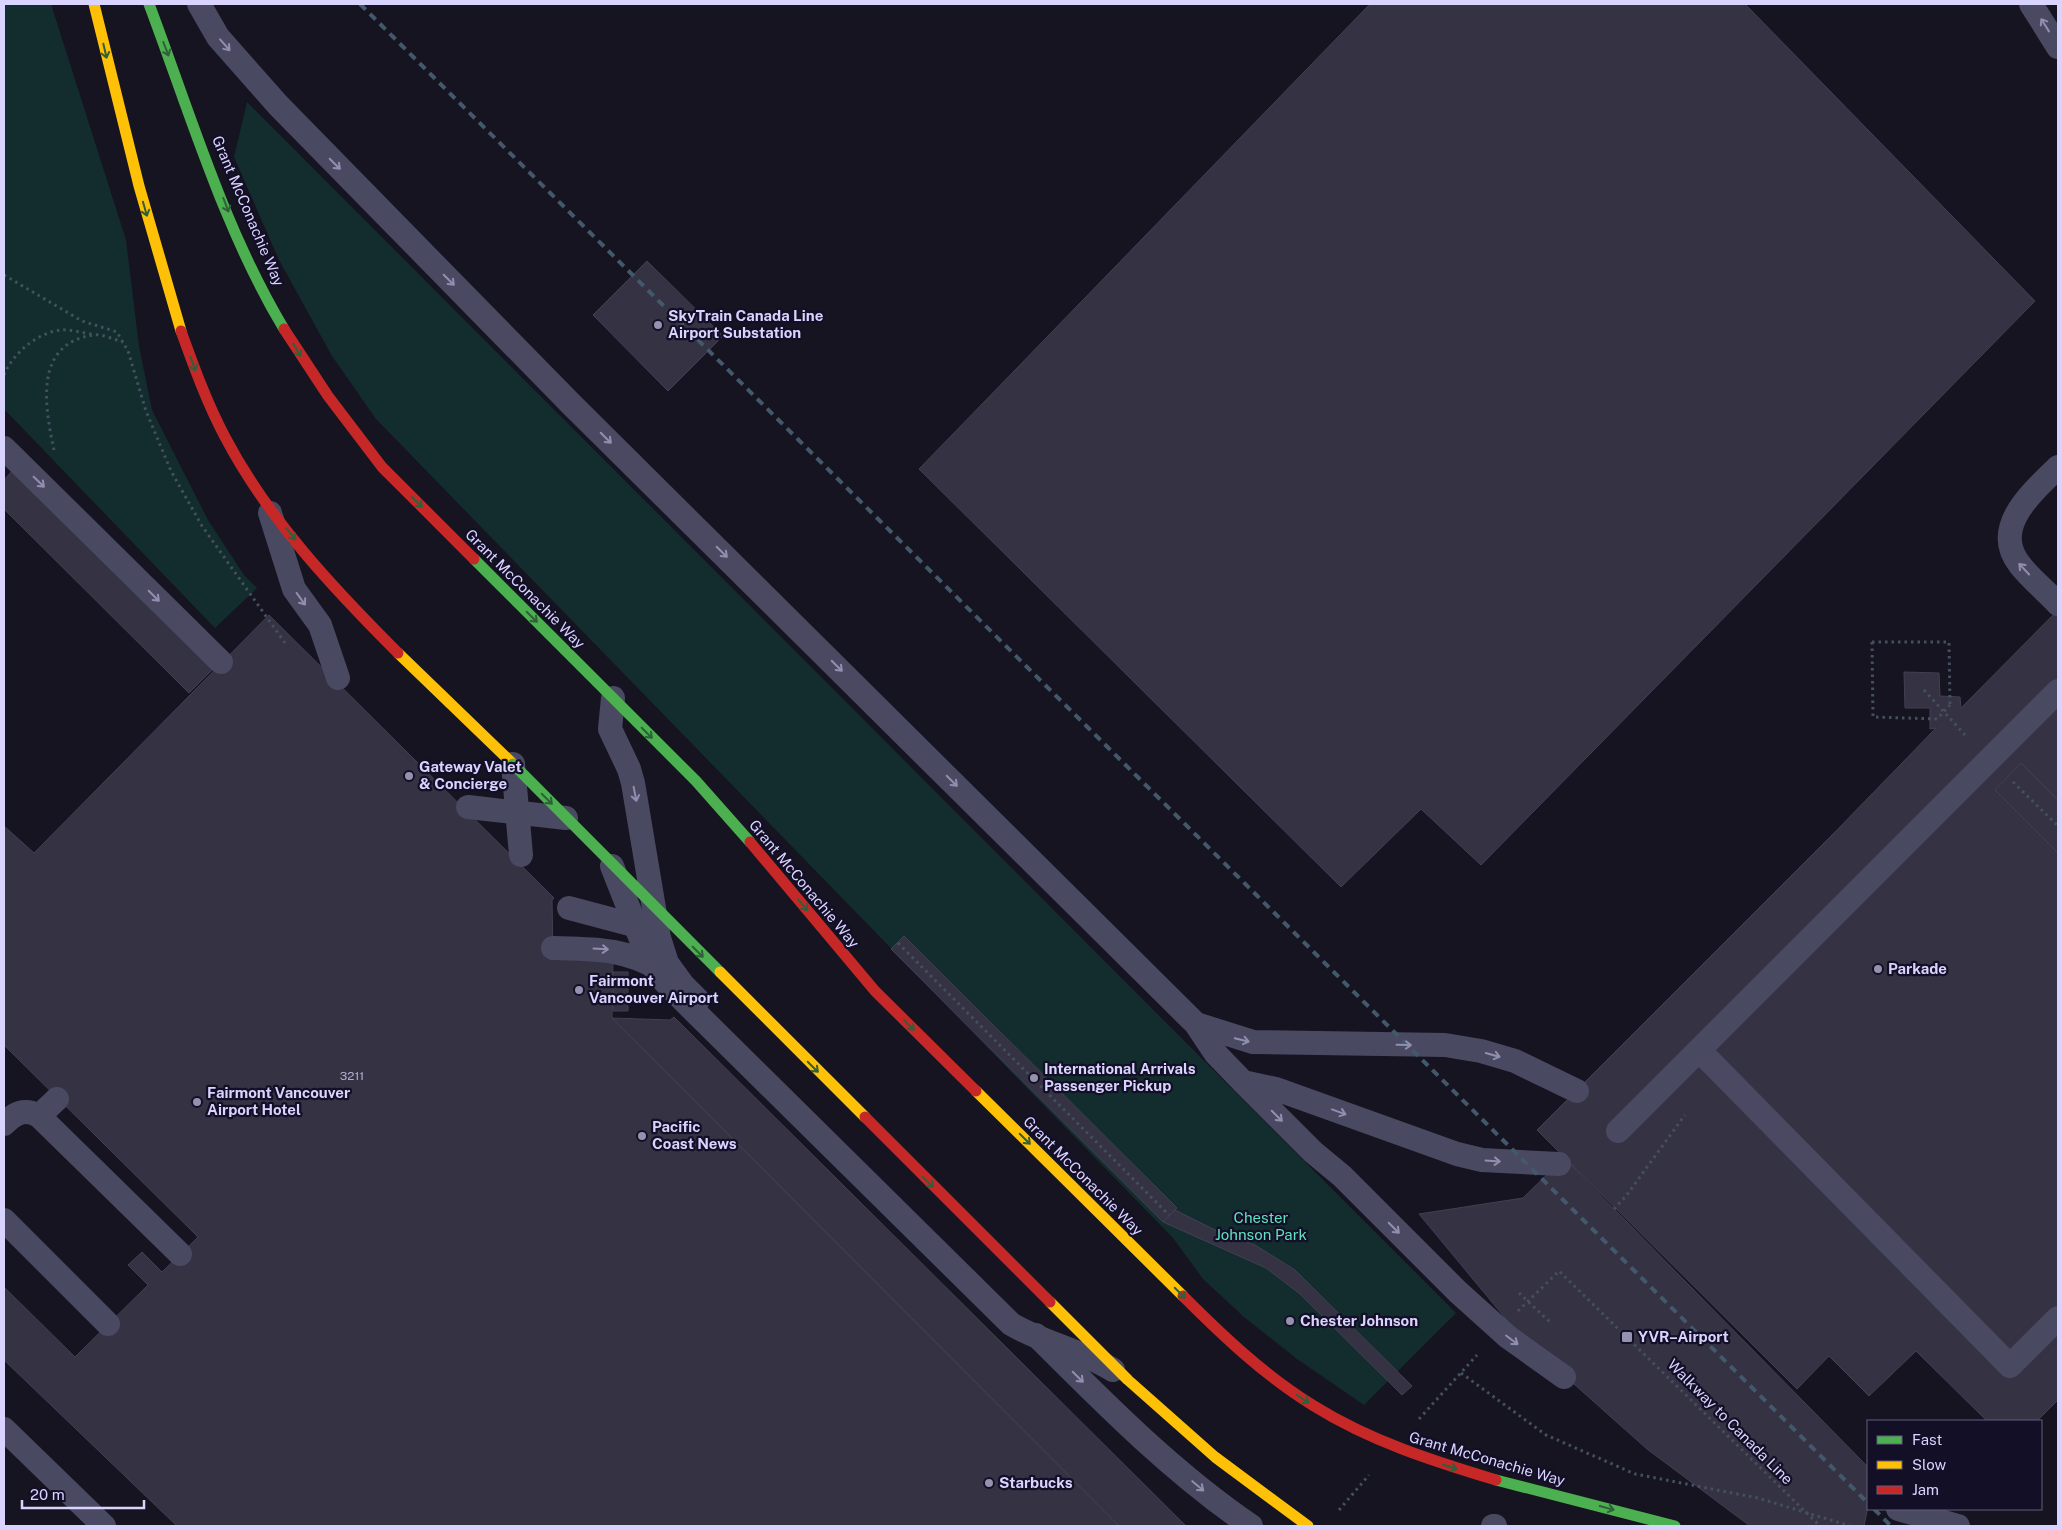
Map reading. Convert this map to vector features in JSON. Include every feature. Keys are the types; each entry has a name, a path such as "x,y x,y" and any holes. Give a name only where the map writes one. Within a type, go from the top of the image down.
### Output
{"main road":[{"path":"94,4 126,140 176,317 195,370 215,415 239,462 267,504 330,582 684,939 1128,1380 1214,1457 1308,1526"},
{"name":"Grant McConachie Way","path":"149,4 252,269 306,366 342,416 382,468 696,781 768,862 875,990 1206,1319 1251,1360 1327,1414 1418,1456 1676,1526"}],"lane":[{"path":"199,4 218,37 278,106 572,404 1196,1024 1216,1054 1242,1082 1313,1152 1342,1176 1458,1292 1508,1337 1564,1377"},
{"path":"2031,4 2058,47"},
{"path":"4,448 221,662"},
{"path":"2058,467 2022,504 2014,518 2010,533 2012,550 2020,564 2058,604"},
{"path":"267,504 294,589 320,625 338,678"},
{"path":"1618,1131 2058,691"},
{"path":"613,698 610,729 629,769 633,783 659,938 667,964 683,985 1097,1396 1164,1458 1222,1506 1252,1526"},
{"path":"512,764 521,855"},
{"path":"468,807 566,818"},
{"path":"608,861 615,871 650,962 665,982 690,1008 1011,1324 1032,1336 1103,1364 1128,1380"},
{"path":"569,908 684,939"},
{"path":"552,948 608,949 636,957 683,985"},
{"path":"1196,1024 1253,1042 1445,1045 1481,1051 1515,1061 1577,1091"},
{"path":"1699,1050 2010,1366 2058,1318"},
{"path":"1242,1082 1276,1089 1482,1160 1559,1164"},
{"path":"40,1116 57,1099"},
{"path":"4,1124 16,1114 24,1111 40,1116 180,1254"},
{"path":"4,1220 108,1324"},
{"path":"4,1429 104,1526"},
{"path":"1902,1510 1958,1526"}],"path":[{"path":"4,274 82,321 117,332 124,342 146,412 172,472 208,533 285,643"},
{"path":"4,374 8,365 32,341 60,330 94,334 124,342"},
{"path":"49,491 60,478 46,413 45,386 52,364 63,348 94,334"},
{"path":"1872,642 1949,642 1950,705 1937,719 1873,717 1872,642"},
{"path":"2009,790 2015,784"},
{"path":"898,943 1169,1215"},
{"path":"1614,1209 1626,1196 1685,1114 1724,1076"},
{"name":"Walkway to Canada Line","path":"1518,1311 1559,1271 1820,1526"},
{"path":"1415,1424 1480,1353"},
{"path":"1461,1373 1546,1435 1635,1474 1758,1498 1850,1526"},
{"path":"1337,1512 1376,1467"}],"green space":[{"path":"4,4 51,4 126,240 139,346 152,410 208,520 244,575 257,588 215,628 4,409"},
{"name":"Chester Johnson Park","path":"247,102 1456,1313 1364,1405 1297,1359 1244,1317 1203,1279 1173,1238 376,419 332,356 279,260 234,157"}],"building":[{"path":"1370,4 1745,4 2035,301 1481,865 1421,809 1341,887 919,469"},
{"name":"SkyTrain Canada Line Airport Substation","path":"647,261 723,336 668,391 593,315"},
{"path":"12,471 212,670 189,693 4,509 4,480"},
{"name":"Parkade","path":"2058,610 2058,1400 2038,1420 1986,1420 1916,1351 1869,1396 1829,1356 1797,1389 1537,1130 1836,831 1936,728 1930,729 1930,708 1905,708 1904,672 1939,673 1940,696 1960,697 1961,708"},
{"path":"269,615 554,898 552,900 553,957 613,957 612,1018 1119,1526 177,1526 4,1360 4,1287 75,1357 148,1285 128,1265 142,1252 162,1272 198,1237 4,1045 4,826 34,853"},
{"path":"2021,763 2058,800 2058,853 1995,790"},
{"name":"International Arrivals Passenger Pickup","path":"904,936 1177,1208 1163,1222 891,949"},
{"path":"613,972 628,972 628,1011 613,1011"},
{"path":"674,1017 1186,1526 1119,1526 612,1018 670,1020"},
{"path":"1564,1158 1867,1466 1867,1510 1864,1526 1750,1526 1647,1449 1520,1336 1419,1214 1523,1198"},
{"path":"1175,1210 1213,1229 1255,1245 1295,1270 1412,1386 1402,1395 1300,1294 1266,1268 1163,1222"}],"railway":[{"path":"360,4 1867,1502"},
{"path":"1875,1510 1891,1526"}],"traffic: fast":[{"path":"149,4 209,170 226,211 243,251 284,329"},
{"path":"474,559 696,781 750,842"},
{"path":"513,764 720,972"},
{"path":"1496,1480 1675,1526"}],"traffic: slow":[{"path":"94,4 139,186 181,331"},
{"path":"398,653 513,764"},
{"path":"720,972 865,1117"},
{"path":"976,1091 1183,1296"},
{"path":"1050,1302 1128,1380 1215,1457 1308,1526"}],"traffic: jam":[{"path":"284,329 328,396 382,467 474,559"},
{"path":"181,331 218,424 261,496 281,524 326,578 398,653"},
{"path":"750,842 875,991 976,1091"},
{"path":"865,1117 1050,1302"},
{"path":"1183,1296 1262,1369 1314,1406 1357,1430 1402,1449 1496,1480"}],"place":[{"name":"SkyTrain Canada Line Airport Substation","path":"658,325"},
{"name":"Gateway Valet & Concierge","path":"409,776"},
{"name":"Parkade","path":"1878,969"},
{"name":"Fairmont Vancouver Airport","path":"579,990"},
{"name":"International Arrivals Passenger Pickup","path":"1034,1078"},
{"name":"Fairmont Vancouver Airport Hotel","path":"197,1102"},
{"name":"Pacific Coast News","path":"642,1136"},
{"name":"Chester Johnson","path":"1290,1321"},
{"name":"YVR–Airport","path":"1627,1337"},
{"name":"Starbucks","path":"989,1483"}]}
